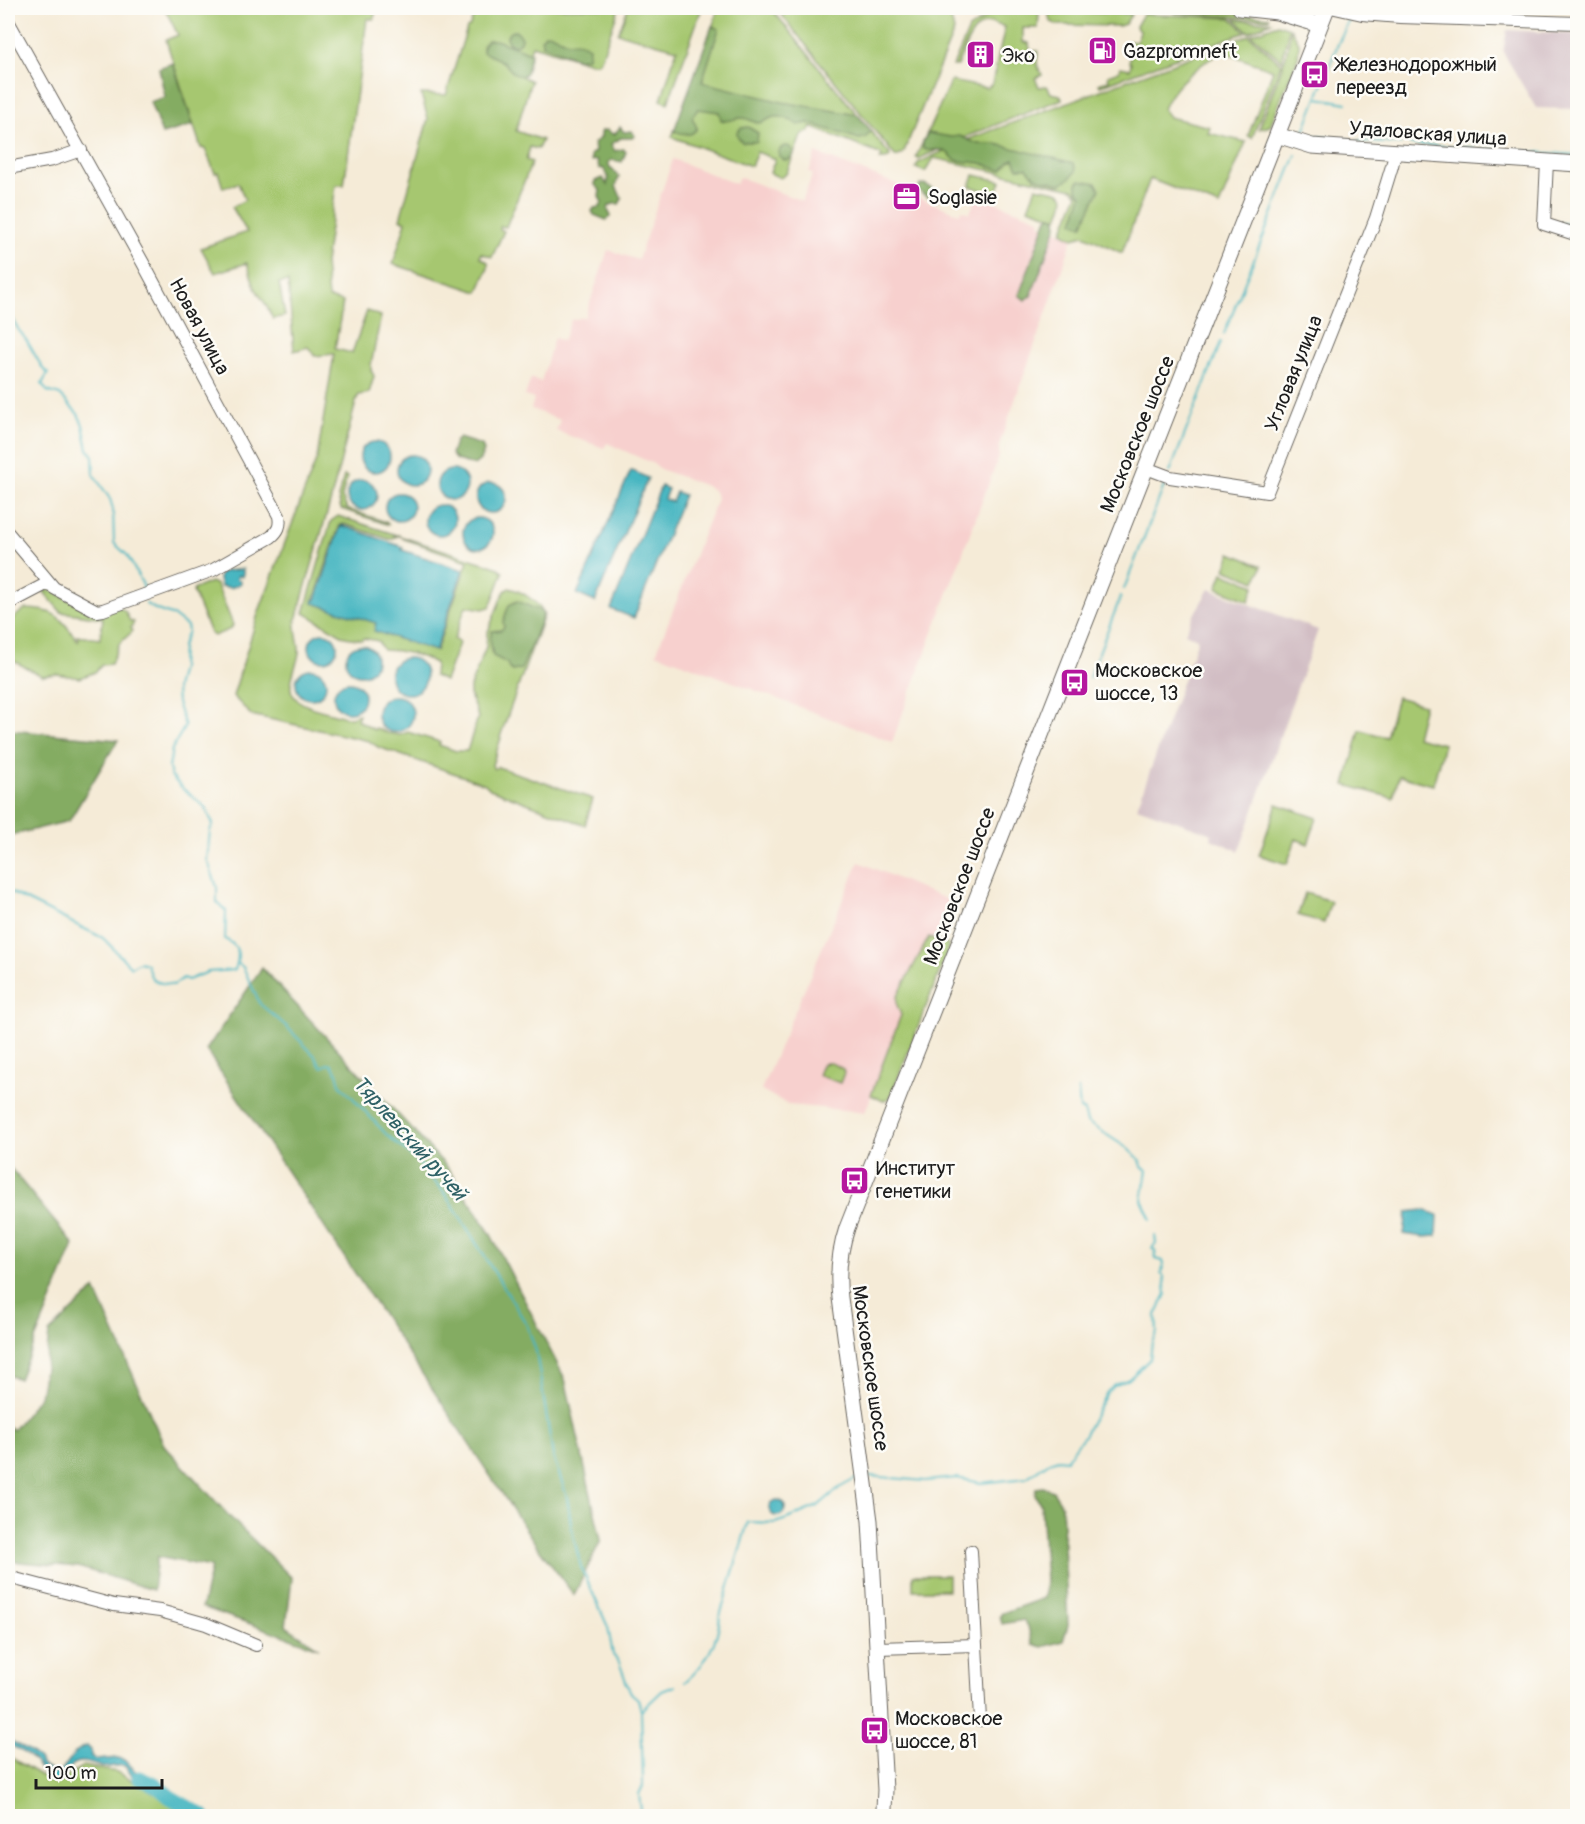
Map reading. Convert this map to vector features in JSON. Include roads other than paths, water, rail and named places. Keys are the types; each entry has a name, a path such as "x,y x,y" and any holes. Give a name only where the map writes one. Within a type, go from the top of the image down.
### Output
{"main road":[{"path":"1240,8 1278,12 1320,25"},
{"name":"Московское шоссе","path":"882,1816 885,1790 873,1555 866,1485 840,1298 838,1272 840,1251 847,1228 1327,8"},
{"name":"Удаловская улица","path":"1277,135 1312,146 1578,164"}],"street":[{"path":"1335,8 1362,14 1400,17 1578,23"},
{"name":"Новая улица","path":"8,21 81,150 280,520 278,530 271,537 213,570 103,610 97,611 48,583"},
{"path":"8,168 52,160 81,150"},
{"name":"Угловая улица","path":"1146,468 1170,477 1267,492 1376,218 1395,152"},
{"path":"1547,162 1544,224 1578,235"},
{"path":"8,533 48,583 8,604"},
{"path":"971,1551 980,1720"},
{"path":"8,1577 114,1605 160,1611 206,1624 256,1645"},
{"path":"878,1648 976,1645"}],"water":[{"path":"375,442 386,446 390,457 386,468 375,472 364,468 360,457 364,446"},
{"path":"412,455 423,459 427,470 423,481 412,485 401,481 397,470 401,459"},
{"path":"452,470 463,474 467,485 463,496 452,500 441,496 437,485 441,474"},
{"path":"631,470 648,478 595,602 577,594"},
{"path":"362,480 372,485 377,495 372,505 362,510 352,505 347,495 352,485"},
{"path":"491,483 502,487 506,498 502,509 491,513 480,509 476,498 480,487"},
{"path":"661,486 668,489 664,499 672,502 676,492 684,495 634,618 611,609"},
{"path":"399,493 409,497 413,507 409,517 399,521 389,517 385,507 389,497"},
{"path":"440,505 451,509 455,520 451,531 440,535 429,531 425,520 429,509"},
{"path":"478,518 489,522 493,533 489,544 478,548 467,544 463,533 467,522"},
{"path":"341,525 403,547 402,550 463,570 435,651 374,631 376,623 313,603 314,599 316,600"},
{"path":"243,569 243,577 238,575 237,579 241,583 231,588 221,586 220,573"},
{"path":"323,633 333,637 337,647 333,657 323,661 313,657 309,647 313,637"},
{"path":"361,645 372,649 376,660 372,671 361,675 350,671 346,660 350,649"},
{"path":"408,658 420,664 426,676 420,688 408,694 396,688 390,676 396,664"},
{"path":"311,669 322,673 326,684 322,695 311,699 300,695 296,684 300,673"},
{"path":"349,682 360,686 364,697 360,708 349,712 338,708 334,697 338,686"},
{"path":"395,696 407,702 413,714 407,726 395,732 383,726 377,714 383,702"},
{"path":"1423,1210 1438,1215 1437,1236 1423,1237 1404,1234 1407,1212"},
{"path":"777,1500 785,1508 777,1516 769,1508"},
{"path":"8,1739 39,1759 42,1766 57,1774 74,1754 87,1746 91,1750 91,1756 96,1760 118,1758 124,1760 140,1776 157,1784 157,1791 134,1779 125,1766 119,1765 102,1767 84,1762 77,1763 53,1782 36,1763 8,1744"}],"waterway":[{"path":"1304,131 1351,15"},
{"path":"1318,98 1347,103"},
{"path":"1303,135 1351,140"},
{"path":"1357,141 1401,144"},
{"path":"1409,144 1476,148"},
{"path":"1482,149 1578,155"},
{"path":"1224,334 1296,155"},
{"path":"1559,223 1578,225"},
{"name":"Тярлевский ручей","path":"8,314 43,369 48,373 42,384 47,391 60,395 78,414 88,449 93,456 94,475 110,499 113,509 114,543 127,555 144,591"},
{"path":"1170,472 1221,342"},
{"path":"1124,589 1166,481"},
{"path":"1089,678 1121,596"},
{"name":"Тярлевский ручей","path":"146,604 174,616 187,626 188,631 182,646 181,668 176,688 177,703 185,726 172,749 169,768 171,776 182,788 205,807 213,824 207,859 217,887 217,902 226,911 225,939 236,948 237,963 243,967 260,1004 286,1026 315,1056 321,1067 332,1065 340,1084 386,1134 417,1161 447,1196 527,1325 536,1351 553,1456 567,1497 581,1567 608,1627 613,1655 619,1662 630,1692 638,1699 641,1711 643,1779 643,1786 639,1794 641,1810 638,1816 626,1814 624,1816"},
{"path":"8,891 103,938 131,967 139,962 147,964 150,975 155,981 174,985 183,978 188,980 208,972 235,970 237,963"},
{"path":"1078,1089 1080,1109 1084,1111 1087,1122 1127,1148 1147,1170 1142,1200 1151,1220"},
{"path":"869,1476 925,1481 957,1478 981,1483 1026,1478 1049,1462 1058,1459 1066,1460 1085,1434 1107,1392 1129,1379 1150,1359 1152,1342 1157,1332 1156,1315 1166,1294 1164,1277 1161,1273 1163,1261 1156,1259 1155,1250 1152,1248 1156,1243 1155,1236"},
{"path":"685,1682 699,1668 713,1644 748,1522 775,1523 787,1519 818,1506 839,1488 857,1478"},
{"path":"641,1711 662,1691 675,1686"},
{"path":"139,1778 157,1786 170,1797 203,1816"}],"place":[{"name":"Gazpromneft","path":"1102,51"},
{"name":"Эко","path":"981,55"},
{"name":"Железнодорожный переезд","path":"1315,75"},
{"name":"Soglasie","path":"907,197"},
{"name":"Московское шоссе, 13","path":"1074,682"},
{"name":"Институт генетики","path":"855,1180"},
{"name":"Московское шоссе, 81","path":"874,1730"}]}
